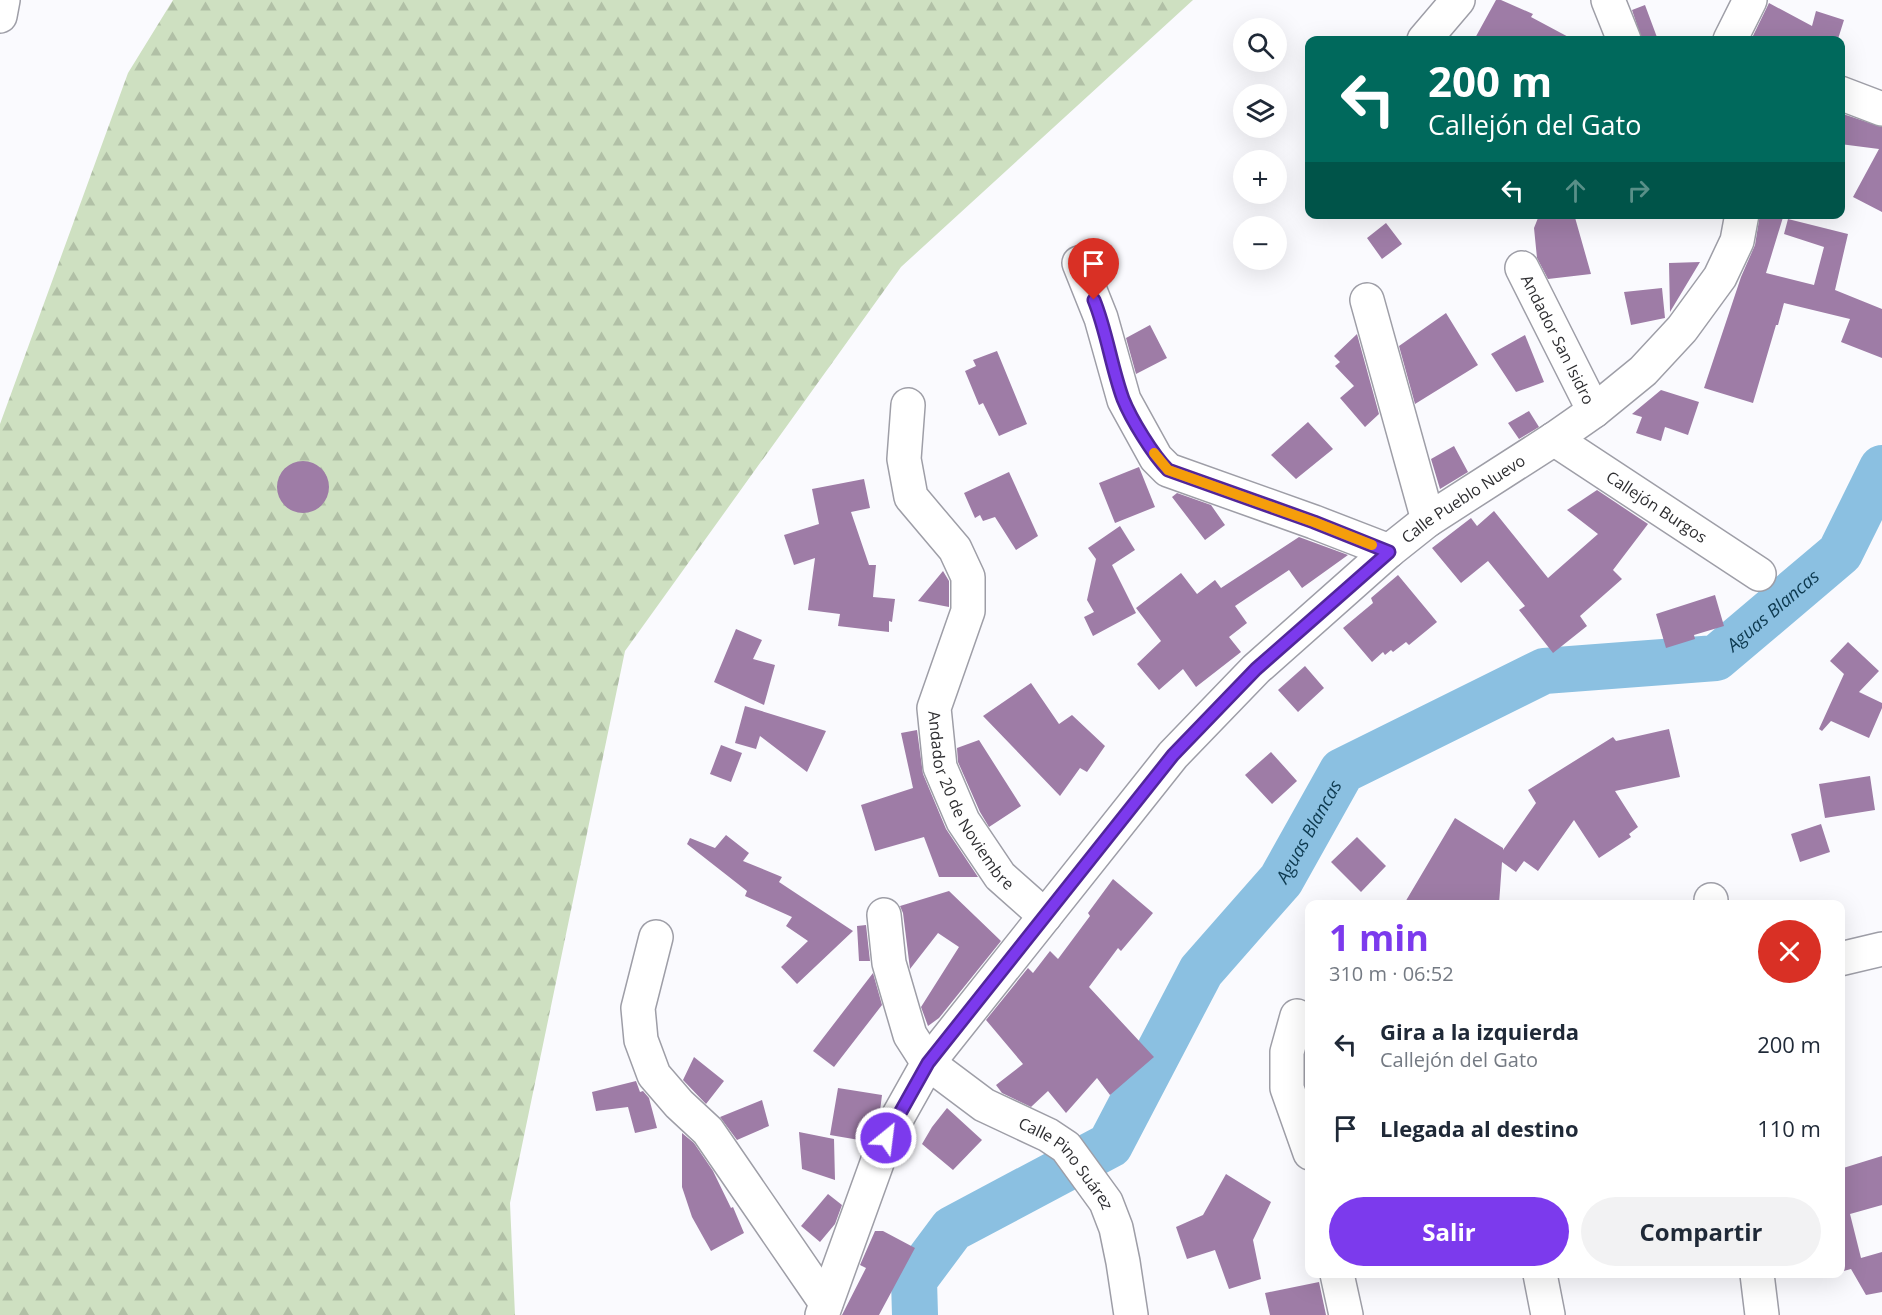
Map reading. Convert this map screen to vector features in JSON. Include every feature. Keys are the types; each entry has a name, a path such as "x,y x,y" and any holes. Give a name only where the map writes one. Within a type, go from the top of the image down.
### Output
{"street":[{"path":"0,16 3,0"},
{"path":"1427,36 1458,0"},
{"path":"1608,0 1622,36"},
{"path":"1734,36 1750,0"},
{"path":"1845,95 1882,109"},
{"name":"Calle Pueblo Nuevo","path":"824,1309 886,1138 928,1063 1173,755 1256,669 1428,520 1554,439 1594,411 1642,371 1682,329 1720,277 1737,241 1741,219"},
{"path":"1079,263 1101,318 1124,400 1156,458 1168,470 1314,522 1389,552"},
{"name":"Andador San Isidro","path":"1522,268 1594,411"},
{"path":"1366,300 1428,520"},
{"name":"Andador 20 de Noviembre","path":"908,405 904,459 911,497 955,549 968,578 968,611 934,708 940,767 963,821 1000,876 1045,916"},
{"name":"Callejón Burgos","path":"1554,439 1759,574"},
{"path":"884,915 889,963 910,1035 928,1063"},
{"path":"656,937 638,1008 641,1040 654,1075 679,1104 708,1131 824,1309"},
{"path":"1845,958 1882,950"},
{"path":"1297,1016 1287,1052 1287,1088 1305,1138"},
{"name":"Calle Pino Suárez","path":"928,1063 984,1105 1048,1135 1066,1147 1106,1202 1116,1228 1124,1262 1131,1315"},
{"path":"1338,1278 1346,1315"},
{"path":"1541,1278 1548,1315"},
{"path":"1757,1278 1762,1315"}],"green space":[{"path":"173,0 1193,0 901,267 625,651 510,1203 515,1315 0,1315 0,424 128,73"}],"building":[{"path":"1496,0 1501,0 1533,14 1531,17 1567,36 1476,36"},
{"path":"1769,3 1812,26 1816,11 1844,20 1839,36 1753,36"},
{"path":"1645,5 1657,36 1641,36 1632,10"},
{"path":"1845,115 1882,127 1882,212 1853,197 1879,149 1845,145"},
{"path":"1538,219 1575,219 1591,274 1548,279 1537,258 1534,228"},
{"path":"1759,219 1782,219 1766,273 1814,285 1824,247 1784,234 1788,219 1848,234 1835,290 1882,309 1882,358 1841,342 1850,319 1784,303 1753,403 1704,388 1741,277 1755,245"},
{"path":"1386,223 1402,244 1382,259 1367,238"},
{"path":"1700,262 1670,312 1669,263"},
{"path":"1662,288 1665,318 1631,325 1624,292"},
{"path":"1446,313 1478,365 1415,404 1399,346"},
{"path":"1150,325 1167,358 1136,374 1126,338"},
{"path":"1357,334 1379,414 1365,427 1340,398 1354,386 1335,366 1340,362 1334,356"},
{"path":"1525,335 1544,382 1516,392 1491,354"},
{"path":"997,351 1027,424 999,436 983,403 979,405 965,371 976,366 973,360"},
{"path":"1661,390 1699,402 1688,435 1665,427 1661,441 1636,433 1642,417 1632,414"},
{"path":"1529,411 1539,427 1519,439 1508,423"},
{"path":"1308,422 1333,449 1296,479 1271,455"},
{"path":"1454,446 1468,472 1440,489 1431,459"},
{"path":"298,461 308,461 322,468 329,487 322,506 308,513 298,513 288,509 281,502 277,492 277,482 281,472 288,465"},
{"path":"1139,467 1155,507 1115,523 1099,483"},
{"path":"1009,472 1038,536 1016,550 995,517 983,521 980,515 975,518 964,493"},
{"path":"864,479 870,508 851,512 869,565 876,565 873,597 895,599 892,622 889,621 889,632 838,626 840,614 808,610 815,558 794,565 784,535 819,524 812,489"},
{"path":"1597,490 1648,524 1613,570 1622,579 1580,616 1587,626 1553,653 1519,610 1525,606 1488,561 1461,583 1432,548 1471,518 1477,526 1494,511 1548,578 1598,534 1567,510"},
{"path":"1177,493 1211,505 1225,525 1205,540 1172,497"},
{"path":"1120,526 1135,550 1112,565 1136,613 1093,636 1084,617 1094,612 1087,600 1096,559 1088,548"},
{"path":"1299,537 1348,555 1302,588 1289,570 1235,606 1247,623 1229,637 1241,652 1196,687 1183,669 1159,690 1137,664 1161,641 1136,608 1181,573 1197,594 1215,580 1221,588"},
{"path":"943,571 949,581 949,607 918,601"},
{"path":"1398,575 1437,622 1409,645 1406,642 1393,652 1391,650 1385,655 1383,652 1372,662 1343,628 1373,603 1371,598"},
{"path":"1715,595 1724,626 1694,635 1695,639 1666,648 1656,614"},
{"path":"736,629 762,640 753,659 775,665 764,705 714,682"},
{"path":"1848,642 1879,671 1859,692 1882,703 1869,738 1831,721 1822,731 1819,729 1844,674 1830,661"},
{"path":"1305,666 1324,688 1298,712 1278,690"},
{"path":"1031,683 1059,724 1072,715 1105,746 1087,772 1080,768 1060,796 983,716"},
{"path":"745,706 826,731 807,772 760,736 756,749 735,743"},
{"path":"1669,729 1680,777 1615,791 1638,827 1629,834 1631,837 1599,858 1574,820 1538,871 1524,861 1516,872 1502,862 1499,900 1406,900 1455,818 1503,850 1536,803 1528,790 1613,737 1616,741"},
{"path":"917,730 923,774 946,829 978,877 939,877 924,837 875,851 861,805 913,788 901,733"},
{"path":"979,740 1021,806 989,827 958,762 957,748"},
{"path":"721,745 742,753 731,782 710,774"},
{"path":"1271,752 1297,781 1272,804 1245,775"},
{"path":"1870,776 1875,810 1825,818 1819,784"},
{"path":"1821,824 1830,852 1800,862 1791,834"},
{"path":"726,835 749,853 743,861 782,877 779,882 853,931 797,984 781,967 808,941 786,926 792,917 745,896 747,891 687,844 690,838 715,848"},
{"path":"1357,837 1386,866 1361,892 1331,862"},
{"path":"1113,879 1153,913 1121,951 1118,948 1089,987 1154,1057 1110,1095 1097,1078 1066,1113 1048,1091 1031,1107 1002,1093 996,1085 1023,1064 986,1020 1028,968 1033,973 1050,951 1058,959 1090,916 1088,913"},
{"path":"949,891 1001,941 939,1018 928,1026 921,1007 959,947 938,933 910,969 903,913 900,906"},
{"path":"866,925 870,961 859,961 857,926"},
{"path":"873,973 882,1005 834,1067 813,1051"},
{"path":"694,1057 724,1081 706,1104 683,1080"},
{"path":"636,1081 640,1092 643,1091 649,1098 657,1128 635,1133 628,1107 596,1111 592,1092"},
{"path":"838,1088 882,1095 880,1111 865,1141 830,1135"},
{"path":"762,1100 769,1126 737,1140 720,1117"},
{"path":"947,1108 982,1140 953,1170 922,1144"},
{"path":"799,1132 834,1139 835,1180 802,1169"},
{"path":"682,1133 694,1143 713,1171 744,1233 711,1251 692,1217 682,1187"},
{"path":"1882,1156 1882,1205 1850,1214 1861,1258 1882,1252 1882,1292 1866,1295 1851,1269 1845,1271 1845,1167"},
{"path":"1226,1174 1271,1202 1253,1240 1261,1279 1229,1289 1215,1250 1187,1259 1176,1227 1203,1215"},
{"path":"828,1194 842,1205 835,1224 820,1242 801,1226"},
{"path":"875,1231 883,1231 915,1248 879,1315 842,1315 866,1268 860,1265"},
{"path":"1319,1282 1326,1315 1270,1315 1265,1293"}],"waterway":[{"name":"Aguas Blancas","path":"915,1315 914,1280 952,1229 1110,1145 1201,971 1281,880 1342,771 1544,671 1716,658 1840,553 1882,468"}],"slow traffic":[{"path":"1154,453 1168,470 1372,545"}],"route":[{"path":"886,1138 928,1063 1173,755 1256,669 1389,552 1314,522 1168,470 1156,458 1124,400 1094,300"}]}
